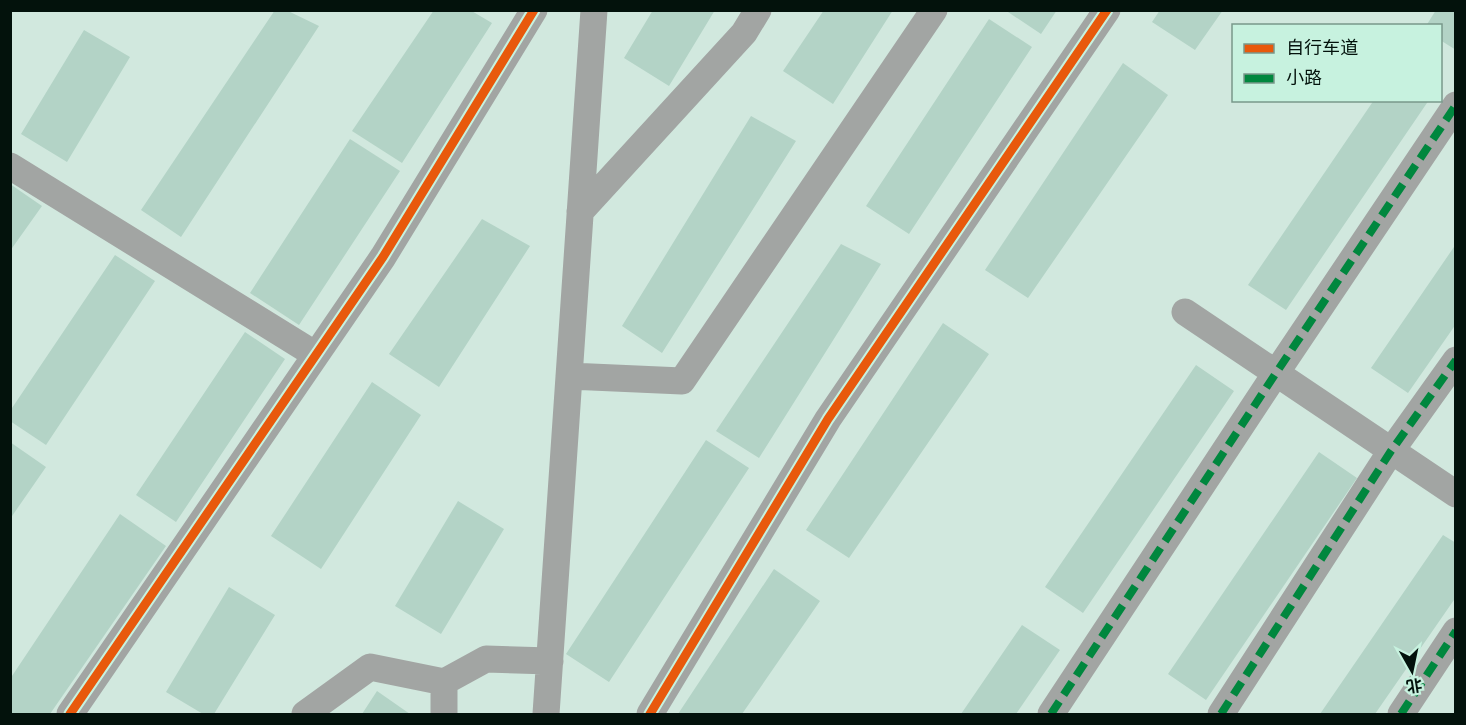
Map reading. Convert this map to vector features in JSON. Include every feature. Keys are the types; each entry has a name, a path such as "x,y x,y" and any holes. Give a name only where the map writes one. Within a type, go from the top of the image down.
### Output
{"street":[{"path":"70,714 383,257 534,10"},
{"path":"546,714 594,10"},
{"path":"580,212 744,33 758,10"},
{"path":"569,376 682,381 934,10"},
{"path":"650,714 828,419 1107,10"},
{"path":"1051,714 1455,105"},
{"path":"10,166 316,355"},
{"path":"1185,312 1455,494"},
{"path":"1221,714 1391,451 1455,360"},
{"path":"1401,714 1455,631"},
{"path":"305,714 370,668 444,682 486,659 550,661"},
{"path":"444,682 444,714"}],"building":[{"path":"275,10 286,10 319,26 181,237 141,210"},
{"path":"434,10 470,10 492,23 402,163 352,131"},
{"path":"653,10 715,10 669,86 624,58"},
{"path":"824,10 893,10 833,104 783,71"},
{"path":"1005,10 1057,10 1041,34"},
{"path":"1160,10 1223,10 1195,50 1152,22"},
{"path":"1436,10 1456,10 1456,50 1442,41 1442,24 1427,24"},
{"path":"989,19 1032,47 909,234 866,206"},
{"path":"84,30 130,57 67,162 21,134"},
{"path":"1123,63 1168,95 1028,298 985,270"},
{"path":"1373,102 1428,102 1286,310 1248,285"},
{"path":"751,116 796,141 662,353 622,326"},
{"path":"350,139 400,171 299,325 250,293"},
{"path":"10,184 42,206 10,251"},
{"path":"482,219 530,246 439,387 389,354"},
{"path":"841,244 881,264 759,458 716,431"},
{"path":"1456,244 1456,324 1408,393 1371,368"},
{"path":"115,255 155,281 46,445 10,421 10,411"},
{"path":"943,323 989,354 849,558 806,530"},
{"path":"245,332 285,359 176,522 136,495"},
{"path":"1196,365 1234,391 1083,613 1045,587"},
{"path":"372,382 421,415 321,569 271,536"},
{"path":"706,440 749,468 609,682 566,654"},
{"path":"10,442 46,467 10,519"},
{"path":"1319,452 1357,478 1206,700 1168,674"},
{"path":"458,501 504,529 441,634 395,606"},
{"path":"120,514 166,546 50,714 10,714 10,679"},
{"path":"1443,535 1456,543 1456,597 1375,714 1320,714"},
{"path":"774,569 820,601 742,714 678,714"},
{"path":"229,587 275,615 214,714 203,714 166,692"},
{"path":"1022,625 1060,650 1016,714 961,714"},
{"path":"377,691 410,714 362,714"}],"marked path":[{"path":"1051,714 1456,105"},
{"path":"1221,714 1391,451 1456,360"},
{"path":"1401,714 1456,631"}],"cycle path":[{"path":"70,714 383,257 534,10"},
{"path":"650,714 828,419 1107,10"}]}
